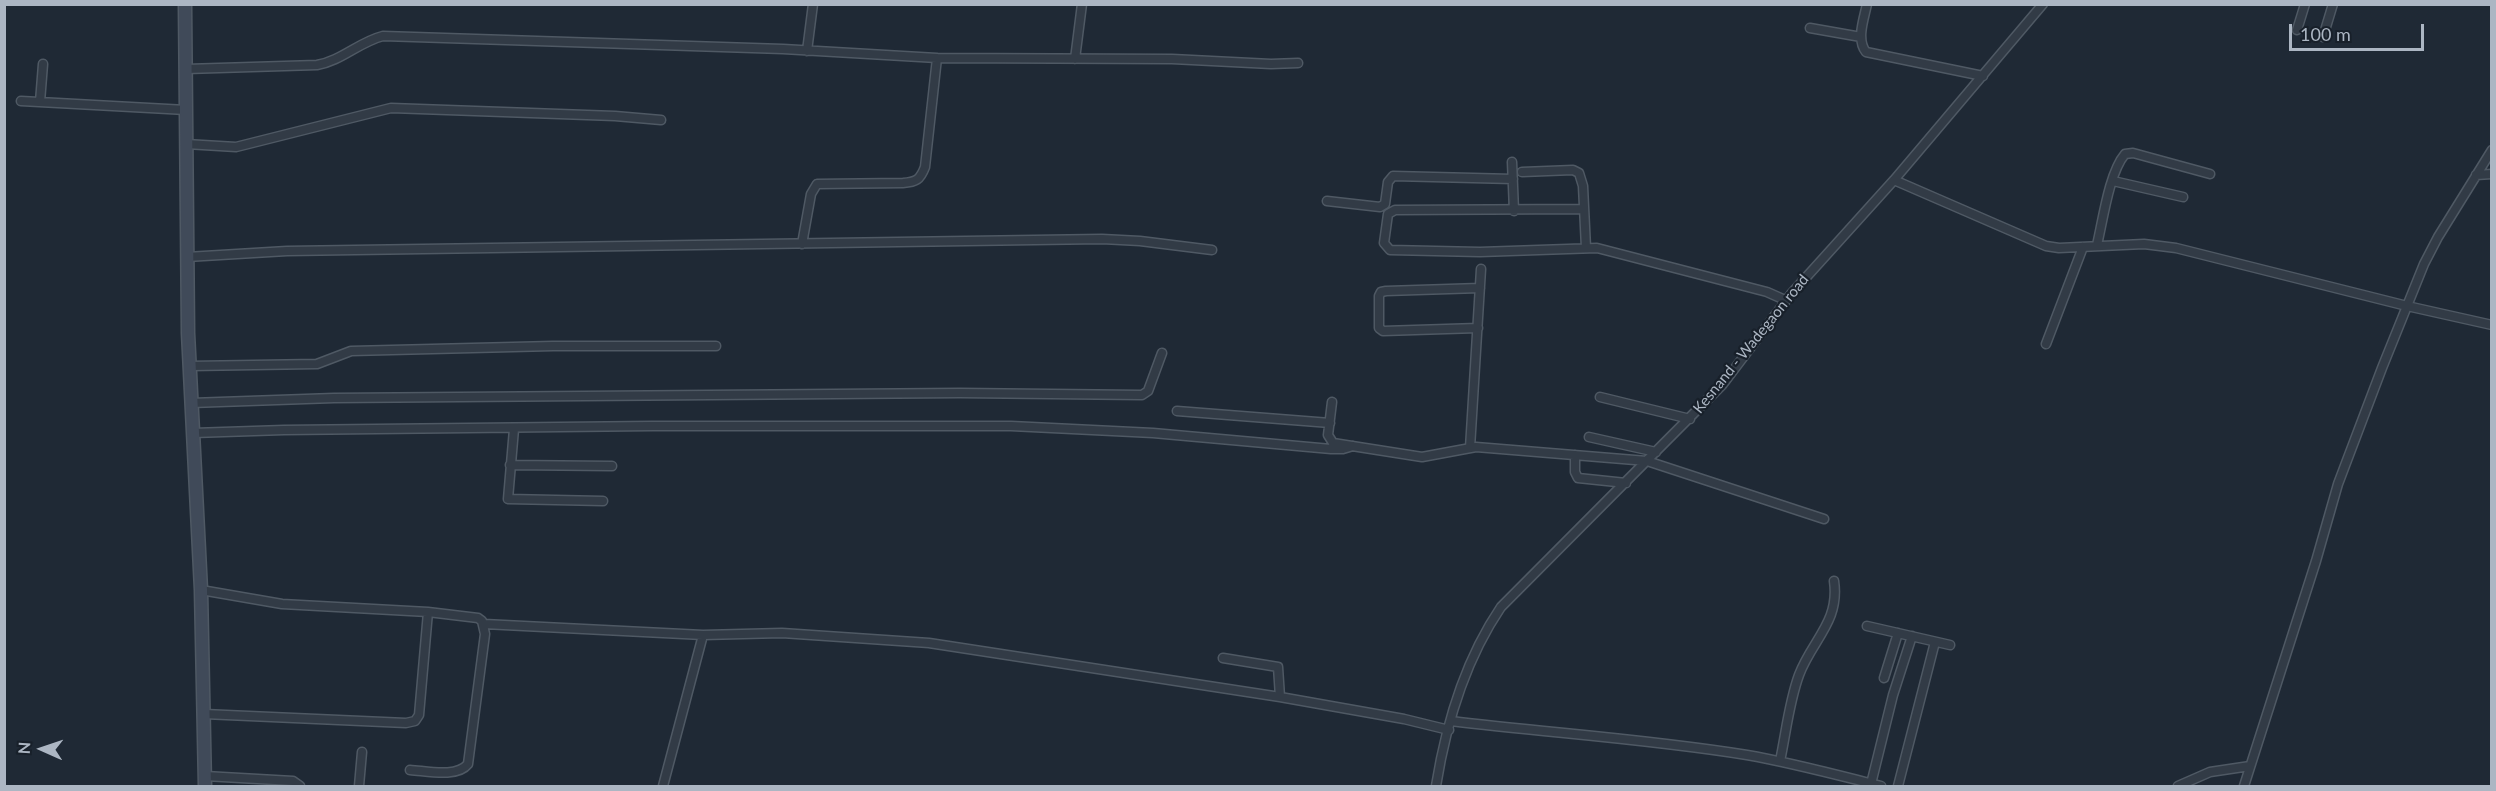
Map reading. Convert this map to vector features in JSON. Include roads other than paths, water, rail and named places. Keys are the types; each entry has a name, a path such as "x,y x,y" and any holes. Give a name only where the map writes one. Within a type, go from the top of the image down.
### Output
{"main road":[{"path":"185,4 187,257 191,403 201,590 205,781"}],"street":[{"path":"807,51 813,4"},
{"path":"1075,59 1082,4"},
{"path":"1867,4 1861,37 1861,46 1866,52 1983,76"},
{"name":"Kesnand - Wadegaon road","path":"1436,786 1450,726 1473,655 1482,634 1501,607 1723,384 1785,300 1894,180 2043,4"},
{"path":"2297,30 2305,4"},
{"path":"2323,37 2332,4"},
{"path":"1810,28 1861,37"},
{"path":"186,69 330,62 369,40 383,36 807,51 938,58 1172,59 1298,63"},
{"path":"802,244 811,194 817,184 903,183 914,182 921,178 925,167 938,58"},
{"path":"40,102 43,64"},
{"path":"21,102 186,110"},
{"path":"186,144 236,147 391,108 615,116 661,120"},
{"path":"2244,786 2316,561 2338,484 2407,306 2438,237 2492,150"},
{"path":"2097,246 2113,181 2120,160 2125,154 2133,153 2210,174"},
{"path":"1512,162 1514,211"},
{"path":"1522,172 1573,170 1579,172 1586,248"},
{"path":"2476,175 2492,174"},
{"path":"1382,205 1385,204 1388,182 1393,176 1513,179"},
{"path":"1894,180 2046,246 2058,248 2144,244 2176,248 2492,325"},
{"path":"2113,181 2183,197"},
{"path":"1327,201 1382,205 1390,213"},
{"path":"1584,209 1395,210 1386,220 1384,243 1390,250 1480,252 1586,248 1618,253 1767,292 1785,300"},
{"path":"187,257 287,251 1102,239 1212,250"},
{"path":"2046,344 2083,246"},
{"path":"1470,448 1481,269"},
{"path":"1478,328 1383,331 1379,328 1378,296 1381,292 1386,291 1480,288"},
{"path":"190,366 317,364 351,351 553,346 716,346"},
{"path":"191,403 334,398 937,393 1142,395 1148,391 1162,353"},
{"path":"1600,397 1690,419"},
{"path":"1332,402 1328,435 1330,441 1422,457 1470,448 1647,461 1824,519"},
{"path":"1177,411 1329,423"},
{"path":"193,433 295,429 1011,426 1153,433 1331,449 1353,446"},
{"path":"514,429 507,497 510,500 603,501"},
{"path":"1589,437 1656,452"},
{"path":"1575,455 1575,472 1578,478 1626,483"},
{"path":"510,465 612,466"},
{"path":"1780,761 1798,676 1830,619 1835,597 1834,581"},
{"path":"201,590 294,605 428,612 478,618 484,624 485,634 468,764 463,769 453,772 410,770"},
{"path":"204,714 406,723 415,721 419,715 428,612"},
{"path":"484,624 703,635 782,633 929,642 1450,726 1659,742 1780,761 1881,786"},
{"path":"1867,626 1950,645"},
{"path":"1884,678 1898,633"},
{"path":"663,786 703,635"},
{"path":"1871,784 1893,696 1912,636"},
{"path":"1898,786 1935,642"},
{"path":"1224,658 1278,667 1280,697"},
{"path":"359,786 362,752"},
{"path":"2178,786 2210,772 2250,766"},
{"path":"205,781 293,781 300,786"}]}
